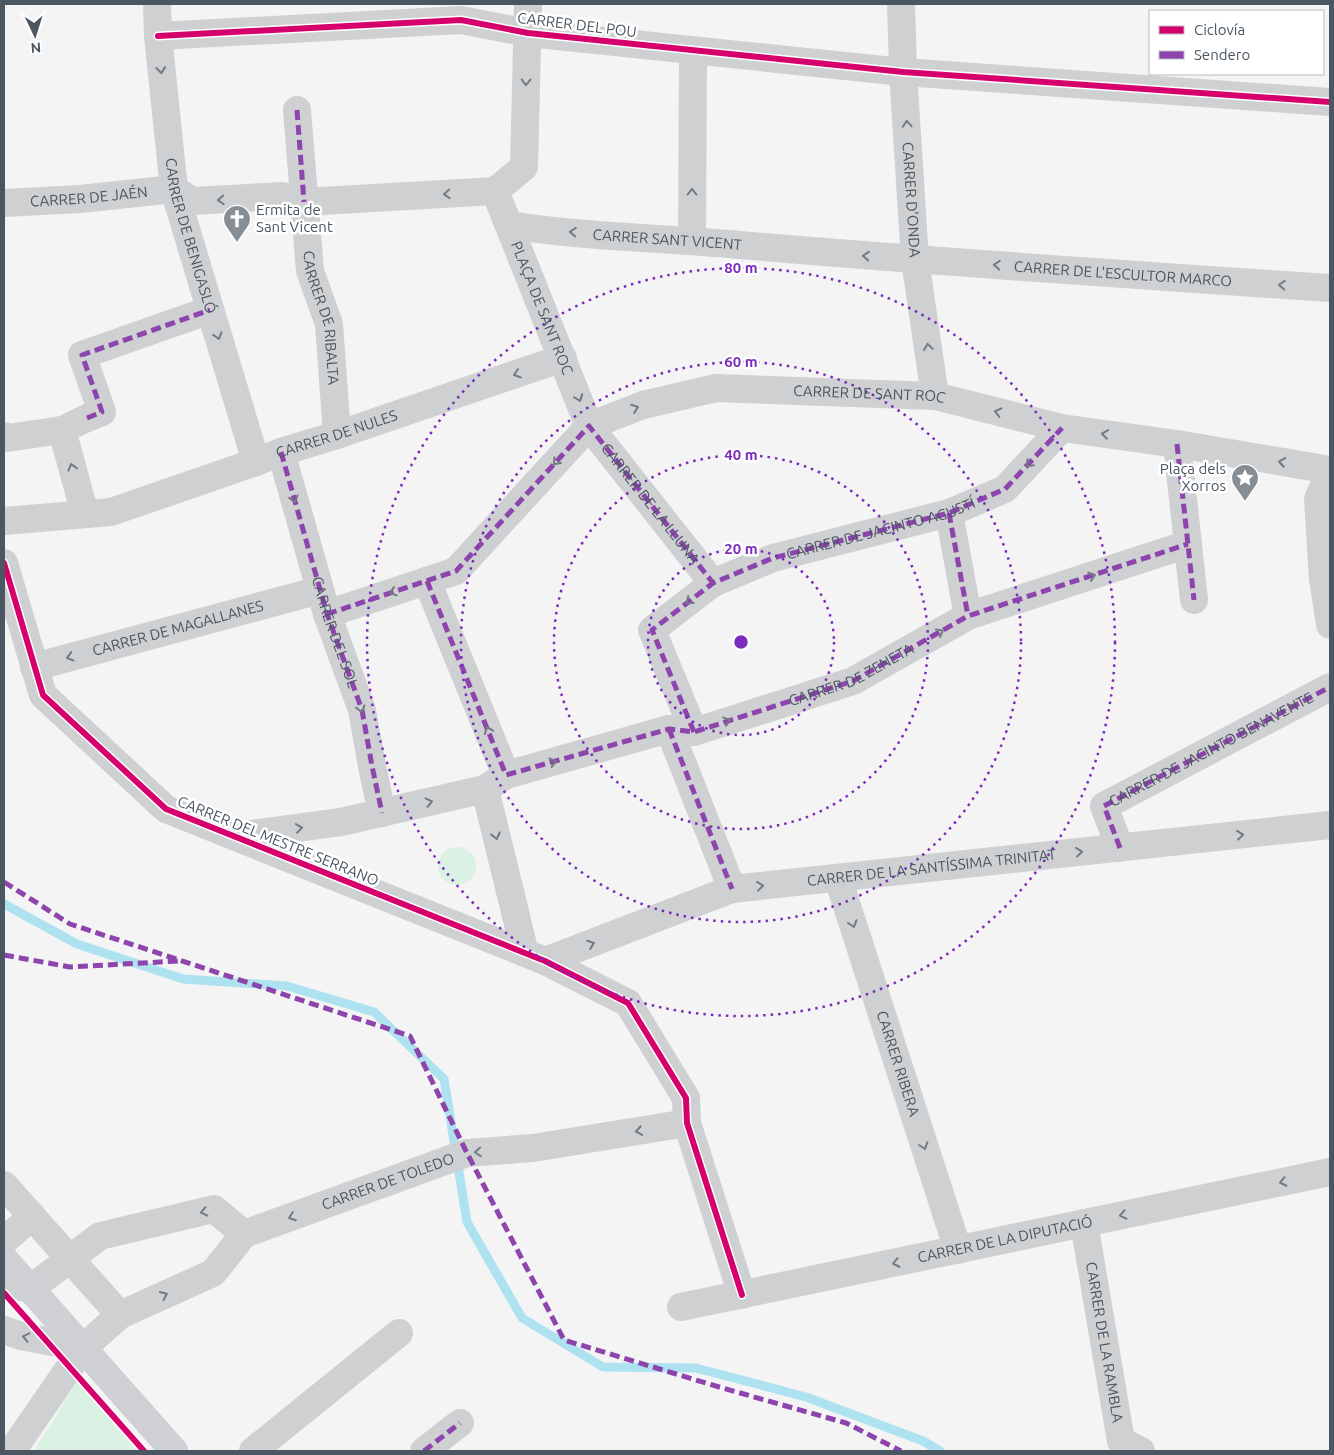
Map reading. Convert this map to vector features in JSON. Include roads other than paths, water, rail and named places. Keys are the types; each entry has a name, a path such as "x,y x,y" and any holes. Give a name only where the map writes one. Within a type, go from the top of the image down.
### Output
{"street":[{"name":"CARRER DE BENIGASLÓ","path":"157,4 158,36 174,189 256,462"},
{"path":"174,189 192,201 282,196 304,202 495,191 524,167 528,4"},
{"name":"CARRER D'ONDA","path":"901,4 903,72 915,260 934,396"},
{"name":"CARRER DEL POU","path":"158,36 461,20 528,33 903,72 1330,102"},
{"path":"692,240 693,51"},
{"name":"CARRER DE RIBALTA","path":"297,110 310,271 329,324 337,435"},
{"name":"CARRER DE JAÉN","path":"4,202 80,198 174,189"},
{"name":"PLAÇA DE SANT ROC","path":"495,191 589,426"},
{"name":"CARRER SANT VICENT","path":"509,225 544,230 692,240 915,260"},
{"name":"CARRER DE L'ESCULTOR MARCO","path":"915,260 1330,288"},
{"path":"4,436 7,438 62,430 102,412 82,355 210,310"},
{"name":"CARRER DE NULES","path":"4,520 98,513 256,462 280,452 337,435 563,358"},
{"name":"CARRER DE SANT ROC","path":"589,426 644,405 716,388 934,396 1062,428 1177,444"},
{"name":"CARRER DE MAGALLANES","path":"34,667 323,602 427,581 456,571 589,426"},
{"name":"CARRER DE LA LLUNA","path":"589,426 712,583"},
{"name":"CARRER DE JACINTO AGUSTÍ","path":"682,731 652,630 712,583 773,558 949,513 1005,489 1062,428"},
{"path":"62,430 98,513"},
{"path":"1194,600 1177,444 1330,471 1318,499 1323,579 1330,625"},
{"name":"CARRER DEL SOL","path":"280,452 323,602 362,710 382,813"},
{"path":"949,513 968,616"},
{"name":"CARRER DE ZENETA","path":"496,782 682,731 853,681 968,616 1188,544"},
{"name":"CARRER DEL MESTRE SERRANO","path":"4,562 43,695 166,809 535,957 628,1003 686,1098 687,1123 742,1295"},
{"path":"427,581 496,782 535,957"},
{"name":"CARRER DE JACINTO BENAVENTE","path":"1120,848 1104,806 1330,687"},
{"path":"682,731 732,889"},
{"name":"CARRER DEL MESTRE SERRANO","path":"234,836 340,822 382,813 496,782"},
{"name":"CARRER DE LA SANTÍSSIMA TRINITAT","path":"535,957 732,889 1330,826"},
{"name":"CARRER RIBERA","path":"838,878 958,1250"},
{"name":"CARRER DE TOLEDO","path":"244,1234 467,1153 533,1148 687,1123"},
{"name":"CARRER DE LA DIPUTACIÓ","path":"681,1307 1330,1172"},
{"path":"4,1185 120,1315"},
{"path":"4,1284 30,1289 100,1236 214,1209 244,1234 213,1273 120,1315 83,1348 12,1451"},
{"path":"4,1241 32,1216"},
{"name":"CARRER DE LA RAMBLA","path":"1084,1223 1121,1441 1141,1451"},
{"path":"4,1259 174,1451"},
{"path":"4,1330 21,1336 83,1348"},
{"path":"253,1451 399,1333"},
{"path":"424,1451 460,1423"}],"waterway":[{"path":"4,904 77,944 183,979 287,986 374,1012 444,1079 467,1222 522,1318 603,1367 696,1368 806,1397 923,1441 940,1451"}],"place":[{"name":"Ermita de Sant Vicent","path":"237,243"},
{"name":"Plaça dels Xorros","path":"1245,502"}]}
